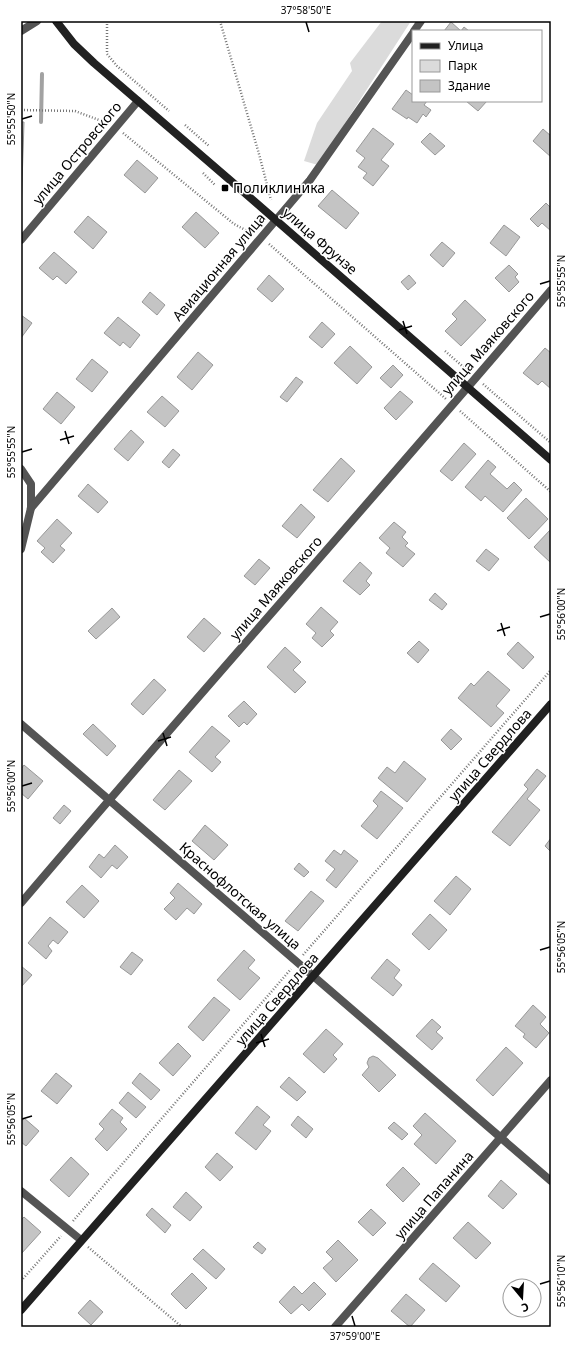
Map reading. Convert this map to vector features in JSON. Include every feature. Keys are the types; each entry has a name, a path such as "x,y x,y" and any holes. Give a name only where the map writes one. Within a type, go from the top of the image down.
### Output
{"street":[{"path":"21,31 37,21"},
{"name":"Авиационная улица","path":"415,30 421,21"},
{"name":"улица Фрунзе","path":"57,22 74,44 94,63 551,460"},
{"name":"Авиационная улица","path":"31,508 291,204 310,180 412,35"},
{"name":"улица Островского","path":"21,240 138,101"},
{"name":"улица Маяковского","path":"21,903 108,800 468,388 551,290"},
{"path":"21,469 31,484 31,508 21,549"},
{"name":"улица Свердлова","path":"21,1310 314,977 551,704"},
{"name":"Краснофлотская улица","path":"21,724 551,1181"},
{"name":"улица Папанина","path":"335,1327 501,1139 551,1080"},
{"path":"21,1191 81,1240"}],"path":[{"path":"107,21 106,54 117,66 169,111"},
{"path":"220,21 271,200"},
{"path":"21,110 75,111 116,127 234,224 261,238 551,492"},
{"path":"21,1281 551,670"},
{"path":"81,1240 182,1327"}],"green space":[{"path":"382,21 411,21 318,165 304,161 317,123 352,71 350,63"}],"building":[{"path":"451,22 460,30 445,30"},
{"path":"406,90 412,94 412,102 426,102 424,105 431,110 426,117 423,114 417,123 408,117 407,119 392,109"},
{"path":"467,102 486,102 478,111"},
{"path":"21,122 24,122 21,214"},
{"path":"373,128 394,144 381,160 389,166 373,186 363,178 367,173 358,167 365,158 356,151"},
{"path":"543,129 551,136 551,157 533,141"},
{"path":"430,133 445,146 435,155 421,142"},
{"path":"137,160 158,178 145,193 124,175"},
{"path":"332,190 359,213 346,229 318,206"},
{"path":"546,203 551,208 551,231 542,223 538,227 530,219"},
{"path":"196,212 219,233 205,248 182,227"},
{"path":"88,216 107,232 93,249 74,232"},
{"path":"504,225 520,237 506,256 490,243"},
{"path":"442,242 455,253 443,267 430,255"},
{"path":"54,252 77,272 66,284 57,276 53,280 39,268"},
{"path":"509,265 518,274 515,277 519,282 509,292 495,278"},
{"path":"269,275 284,289 272,302 257,289"},
{"path":"409,275 416,283 408,290 401,282"},
{"path":"150,292 165,305 157,315 142,302"},
{"path":"465,300 486,320 461,346 445,331 457,319 452,314"},
{"path":"21,315 32,323 21,338"},
{"path":"118,317 140,335 130,348 123,342 120,346 104,333"},
{"path":"322,322 335,334 322,348 309,337"},
{"path":"350,346 372,367 357,384 334,363"},
{"path":"545,348 551,353 551,389 542,381 538,385 523,373"},
{"path":"198,352 213,365 192,390 177,377"},
{"path":"92,359 108,372 92,392 76,379"},
{"path":"393,365 403,375 391,388 380,378"},
{"path":"296,377 303,382 287,402 280,397"},
{"path":"400,391 413,402 396,420 384,408"},
{"path":"57,392 75,407 61,424 43,409"},
{"path":"162,396 179,411 165,427 147,412"},
{"path":"131,430 144,442 128,461 114,449"},
{"path":"464,443 476,454 452,481 440,471"},
{"path":"173,449 180,455 169,468 162,462"},
{"path":"341,458 355,471 328,502 313,490"},
{"path":"488,460 496,467 490,474 507,489 514,482 522,490 503,512 485,496 481,501 465,487"},
{"path":"88,484 108,502 98,513 78,496"},
{"path":"526,498 548,519 529,539 507,518"},
{"path":"301,504 315,517 297,538 282,526"},
{"path":"57,519 72,533 60,546 65,550 53,563 41,552 45,548 37,541"},
{"path":"394,522 406,532 402,537 408,543 405,546 415,554 403,567 386,553 390,548 379,538"},
{"path":"551,529 551,563 534,547"},
{"path":"486,549 499,559 489,571 476,561"},
{"path":"259,559 270,568 255,585 244,576"},
{"path":"360,562 372,573 366,581 370,585 360,595 343,581"},
{"path":"435,593 447,604 442,610 429,600"},
{"path":"321,607 338,622 330,631 334,635 322,647 312,638 316,633 306,624"},
{"path":"112,608 120,617 96,639 88,631"},
{"path":"204,618 221,633 204,652 187,637"},
{"path":"419,641 429,650 418,663 407,653"},
{"path":"518,642 534,657 523,669 507,654"},
{"path":"285,647 301,662 293,670 306,682 295,693 267,667"},
{"path":"488,671 510,690 496,706 504,713 491,727 458,698 471,683 474,686"},
{"path":"154,679 166,690 143,715 131,704"},
{"path":"244,701 257,714 247,725 244,722 239,727 228,716"},
{"path":"93,724 116,746 107,756 83,734"},
{"path":"212,726 230,741 215,757 221,762 212,772 189,752"},
{"path":"451,729 462,739 451,750 441,740"},
{"path":"404,761 426,779 407,802 378,778 387,767 395,773"},
{"path":"24,765 43,781 28,799 21,793 21,769"},
{"path":"537,769 546,776 527,799 540,810 510,846 492,832 528,789 524,785"},
{"path":"179,770 192,781 165,810 153,800"},
{"path":"381,791 403,808 377,839 361,826 378,806 373,801"},
{"path":"64,805 71,811 60,824 53,818"},
{"path":"205,825 228,845 214,860 192,841"},
{"path":"551,838 551,850 550,851 545,846"},
{"path":"115,845 128,857 117,869 112,865 101,878 89,867 99,854 104,858"},
{"path":"334,850 341,855 344,850 358,861 336,888 326,880 335,869 325,861"},
{"path":"299,863 309,872 304,877 294,869"},
{"path":"456,876 471,889 450,915 434,901"},
{"path":"178,883 202,904 194,914 187,908 176,920 164,909 175,898 170,893"},
{"path":"82,885 99,901 84,918 66,902"},
{"path":"311,891 324,901 298,931 285,921"},
{"path":"430,914 447,930 429,950 412,934"},
{"path":"50,917 68,932 58,944 53,940 48,946 52,951 46,959 28,943"},
{"path":"244,950 255,960 248,968 260,978 240,1000 217,980"},
{"path":"132,952 143,960 131,975 120,967"},
{"path":"387,959 400,970 394,978 402,985 393,996 371,978"},
{"path":"21,966 32,975 21,987"},
{"path":"214,997 230,1010 203,1041 188,1027"},
{"path":"533,1005 546,1017 540,1024 549,1033 536,1048 523,1037 525,1034 515,1026"},
{"path":"432,1019 441,1027 436,1032 443,1038 432,1050 416,1036"},
{"path":"326,1029 343,1044 333,1055 337,1059 324,1073 303,1054"},
{"path":"178,1043 191,1056 173,1076 159,1063"},
{"path":"506,1047 523,1063 493,1096 476,1080"},
{"path":"373,1056 378,1058 396,1075 379,1092 362,1075 369,1067 367,1063 369,1058"},
{"path":"56,1073 72,1086 57,1104 41,1091"},
{"path":"140,1073 160,1090 151,1100 132,1083"},
{"path":"289,1077 306,1092 297,1101 280,1087"},
{"path":"128,1092 146,1107 136,1118 119,1103"},
{"path":"257,1106 270,1117 263,1125 271,1131 256,1150 235,1133"},
{"path":"112,1109 123,1118 120,1122 127,1129 107,1151 95,1139 104,1129 99,1124"},
{"path":"425,1113 456,1141 436,1164 414,1144 422,1135 413,1126"},
{"path":"298,1116 313,1129 306,1138 291,1125"},
{"path":"24,1118 39,1131 26,1146 21,1142 21,1122"},
{"path":"394,1122 408,1134 402,1140 388,1128"},
{"path":"217,1153 233,1167 220,1181 205,1167"},
{"path":"71,1157 89,1174 69,1197 50,1180"},
{"path":"403,1167 420,1184 403,1202 386,1185"},
{"path":"501,1180 517,1194 503,1209 488,1196"},
{"path":"186,1192 202,1207 190,1221 173,1207"},
{"path":"152,1208 171,1225 165,1233 146,1215"},
{"path":"371,1209 386,1223 373,1236 358,1222"},
{"path":"24,1217 41,1232 21,1254 21,1220"},
{"path":"468,1222 491,1243 476,1259 453,1238"},
{"path":"338,1240 358,1260 336,1282 323,1268 333,1259 326,1252"},
{"path":"258,1242 266,1249 262,1254 253,1247"},
{"path":"203,1249 225,1269 216,1279 193,1259"},
{"path":"433,1263 460,1286 446,1302 419,1279"},
{"path":"192,1273 207,1288 186,1309 171,1294"},
{"path":"314,1282 326,1294 309,1311 302,1304 291,1314 279,1302 294,1286 302,1294"},
{"path":"406,1294 425,1310 410,1327 391,1311"},
{"path":"90,1300 103,1312 91,1325 78,1313"}],"waterway":[{"path":"41,122 42,74"}],"place":[{"name":"Поликлиника","path":"225,188"}]}
